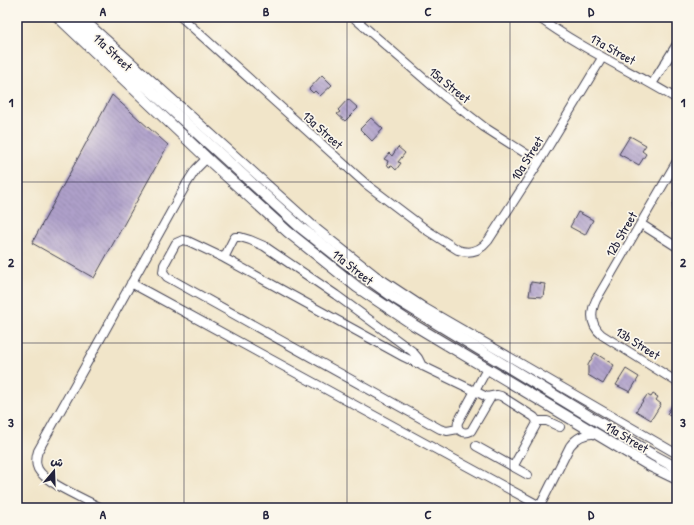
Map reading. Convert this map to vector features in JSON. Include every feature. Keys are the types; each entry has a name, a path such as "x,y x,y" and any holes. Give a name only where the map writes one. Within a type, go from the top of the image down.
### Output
{"street":[{"name":"11a Street","path":"58,17 207,158 288,232 376,301 650,466 677,479"},
{"name":"13a Street","path":"181,17 366,184 428,231 458,250"},
{"name":"15a Street","path":"353,17 454,104 502,139 539,162"},
{"name":"17a Street","path":"538,17 602,58 652,84 677,100"},
{"name":"11a Street","path":"71,18 300,227 347,264 396,299 653,455 677,468"},
{"name":"11a Street","path":"71,18 78,18 87,22 336,246 394,289 677,454"},
{"path":"652,84 677,44"},
{"name":"10a Street","path":"458,250 464,252 475,251 485,246 539,162 602,58"},
{"path":"101,508 46,479 38,469 36,457 43,440 196,168 207,158 217,158 241,178 249,181"},
{"name":"12b Street","path":"592,320 593,306 677,161"},
{"path":"641,224 677,246"},
{"path":"224,258 236,237 261,244 336,295 412,351 422,366"},
{"path":"491,397 471,431 465,433 458,429 447,431 440,429 167,277 163,272 164,265 176,244 183,240 188,241 224,258 422,366 475,392 491,397 501,396 534,417 537,421 547,421 560,427"},
{"path":"131,283 540,507 573,442 584,435 597,434"},
{"name":"13b Street","path":"592,320 597,331 602,335 677,382"},
{"path":"464,331 469,342"},
{"path":"437,339 451,342 546,398 553,399 557,396"},
{"path":"458,429 458,422 488,369"},
{"path":"567,416 576,413 600,428 616,432"},
{"path":"513,467 537,421"},
{"path":"476,446 528,475"}],"building":[{"path":"322,75 332,85 320,96 315,91 313,93 309,89"},
{"path":"112,95 168,145 94,278 32,243"},
{"path":"348,99 358,108 345,121 337,114 340,112 338,110"},
{"path":"371,118 383,129 372,141 360,129"},
{"path":"630,136 646,145 642,151 646,154 639,165 619,154"},
{"path":"398,147 405,153 398,162 401,163 396,170 392,166 389,167 387,164 388,161 384,159 389,153 392,156"},
{"path":"677,197 677,208 672,205"},
{"path":"578,212 593,220 585,235 570,227"},
{"path":"531,282 545,284 543,297 529,296"},
{"path":"595,353 614,365 603,384 588,375 588,365"},
{"path":"626,369 639,377 630,392 616,385"},
{"path":"653,394 658,397 656,400 661,404 651,420 636,411 647,395 651,397"},
{"path":"677,397 677,420 667,414"}]}
